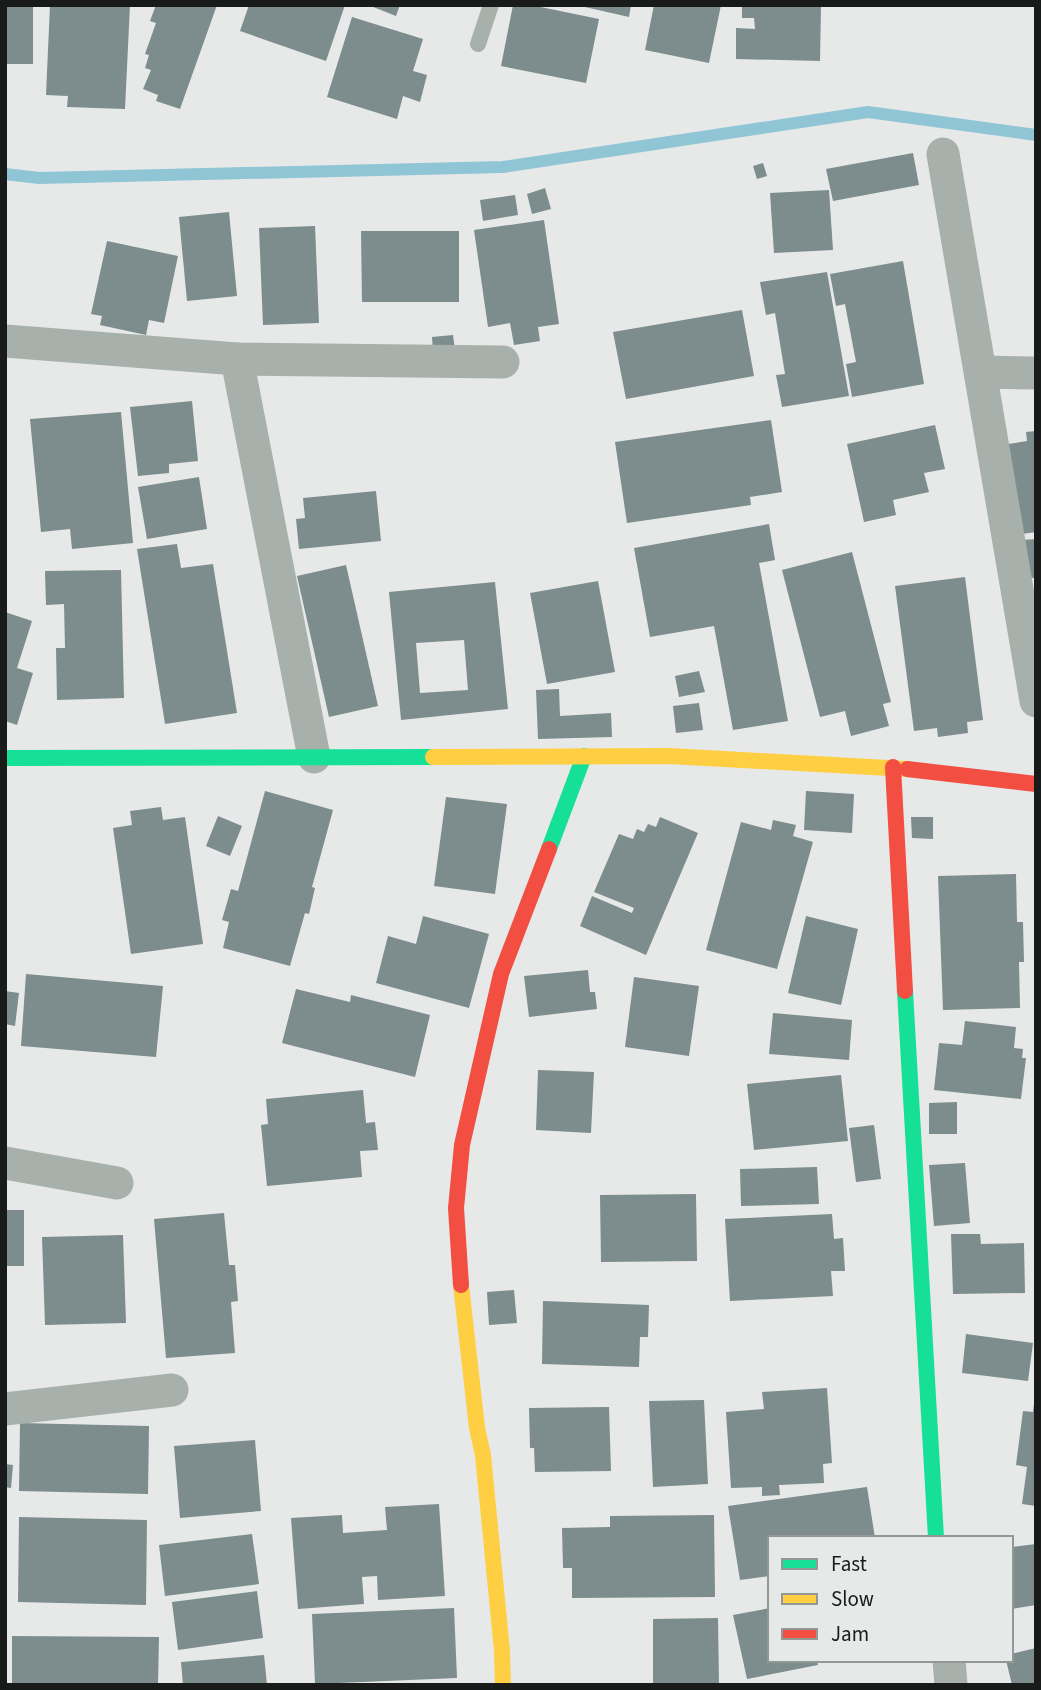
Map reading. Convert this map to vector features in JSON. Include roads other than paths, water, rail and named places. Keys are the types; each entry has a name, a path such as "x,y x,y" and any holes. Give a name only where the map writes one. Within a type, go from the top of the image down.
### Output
{"street":[{"path":"943,154 1036,701"},
{"path":"5,341 237,359 503,362"},
{"path":"237,359 314,757"},
{"path":"981,372 1036,373"},
{"path":"5,758 669,755 893,767 1036,784"},
{"path":"503,1685 483,1455 477,1428 463,1309 456,1208 461,1145 501,974 584,756"},
{"path":"893,767 936,1536"},
{"path":"5,1163 117,1183"},
{"path":"5,1409 172,1390"},
{"path":"949,1662 951,1685"}],"lane":[{"path":"478,44 491,5"}],"waterway":[{"path":"5,174 39,178 503,167 868,112 1036,135"}]}
